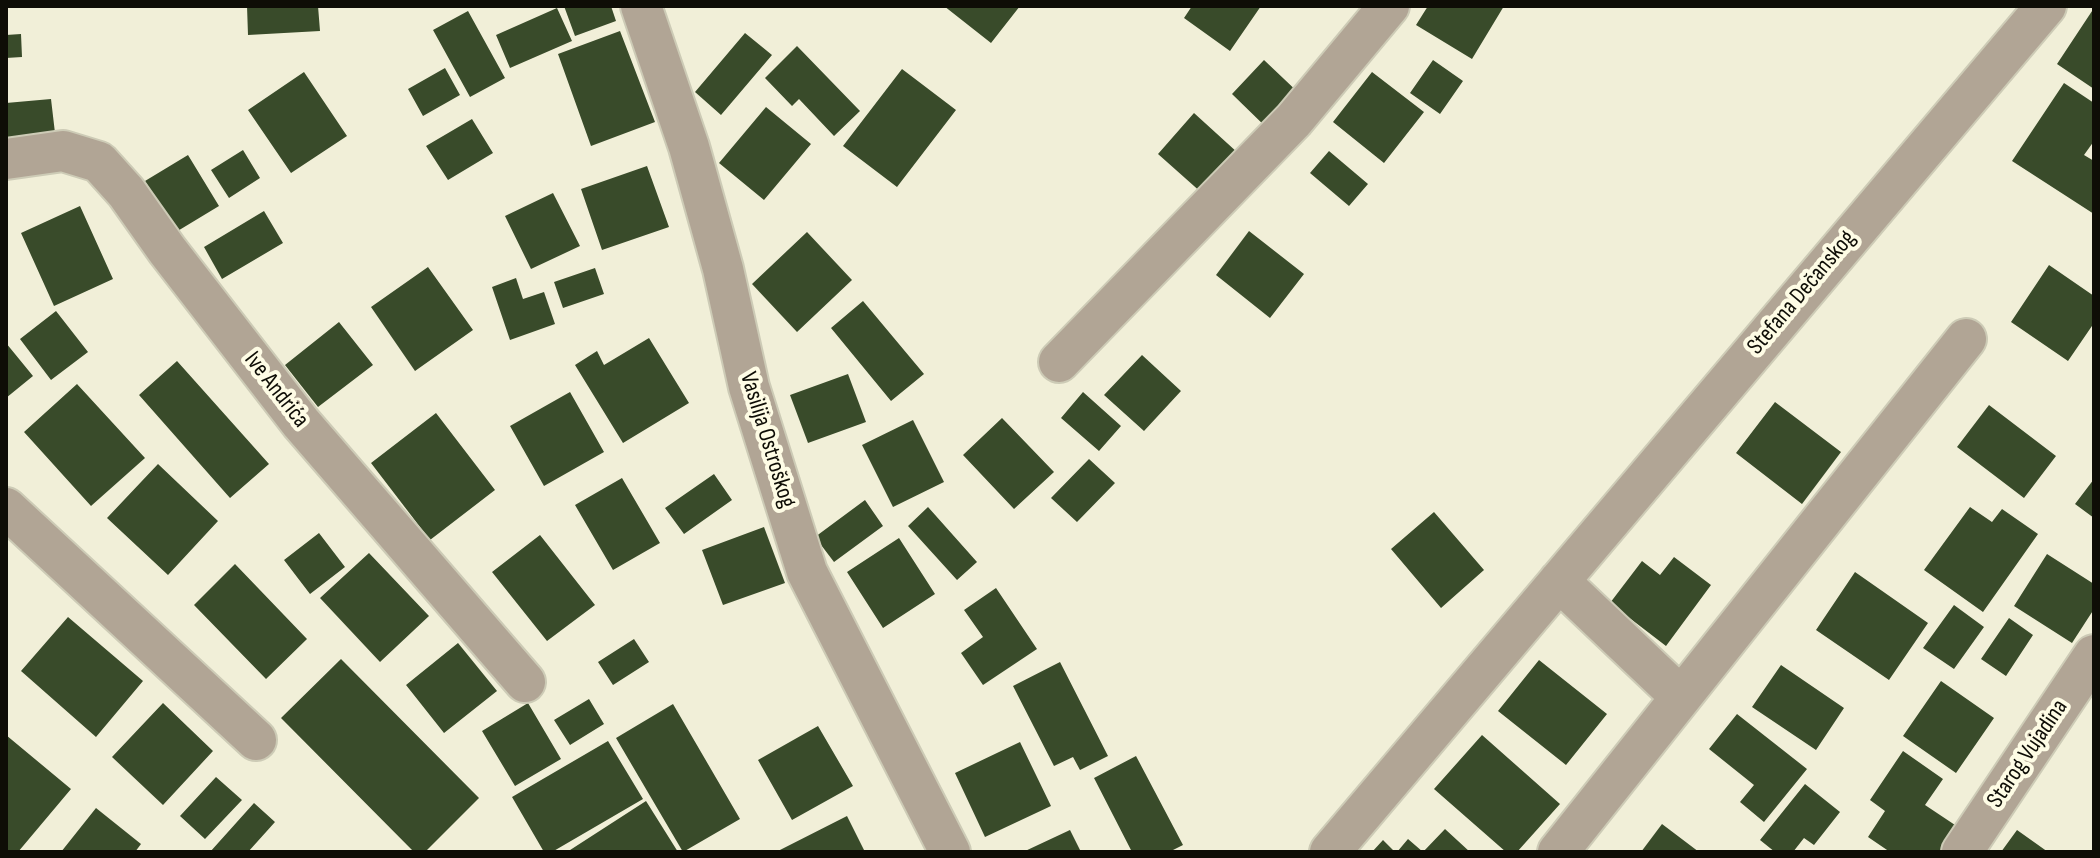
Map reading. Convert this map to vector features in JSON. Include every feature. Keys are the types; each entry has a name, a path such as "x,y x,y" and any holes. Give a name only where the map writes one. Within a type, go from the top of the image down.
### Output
{"street":[{"name":"Vasilija Ostroškog","path":"641,6 689,147 723,269 749,387 807,572 950,852"},
{"path":"1059,362 1294,120 1389,6"},
{"name":"Stefana Dečanskog","path":"1330,852 2046,6"},
{"name":"Ive Andrića","path":"6,159 63,151 99,162 126,192 301,423 525,682"},
{"path":"1558,852 1966,339"},
{"path":"6,508 256,740"},
{"path":"1559,581 1681,697"},
{"name":"Starog Vujadina","path":"1962,852 2094,655"}],"building":[{"path":"247,6 318,6 320,31 248,35"},
{"path":"564,6 611,6 616,21 575,36"},
{"path":"944,6 1020,6 991,43"},
{"path":"1192,6 1261,6 1230,51 1184,18"},
{"path":"1428,6 1504,6 1472,59 1416,25"},
{"path":"557,8 572,41 510,68 496,35"},
{"path":"2094,8 2094,89 2057,64"},
{"path":"468,11 505,78 470,97 433,30"},
{"path":"620,31 655,122 591,146 558,54"},
{"path":"745,33 772,55 721,115 695,92"},
{"path":"21,34 22,57 6,58 6,35"},
{"path":"797,46 860,111 834,136 799,99 792,106 765,78"},
{"path":"1264,60 1303,97 1270,131 1232,94"},
{"path":"1433,60 1463,81 1440,114 1410,93"},
{"path":"445,68 460,95 423,116 408,89"},
{"path":"902,69 956,110 897,187 843,146"},
{"path":"304,72 347,136 291,173 248,110"},
{"path":"1372,72 1424,112 1384,163 1333,122"},
{"path":"2064,83 2094,103 2094,141 2084,155 2094,161 2094,214 2012,161"},
{"path":"51,99 55,133 6,138 6,103"},
{"path":"766,107 811,144 764,200 719,163"},
{"path":"1194,113 1238,153 1203,194 1158,154"},
{"path":"472,119 493,153 448,180 426,146"},
{"path":"243,150 260,178 229,198 211,170"},
{"path":"1329,151 1368,184 1349,206 1310,173"},
{"path":"188,155 219,206 176,232 145,181"},
{"path":"647,166 669,227 602,250 581,189"},
{"path":"553,193 580,246 531,269 505,216"},
{"path":"80,206 113,279 54,306 21,233"},
{"path":"264,211 283,243 222,279 204,247"},
{"path":"1249,231 1304,274 1270,318 1216,275"},
{"path":"807,232 852,280 797,332 752,284"},
{"path":"2049,265 2094,296 2094,323 2068,361 2011,322"},
{"path":"428,267 473,330 415,371 371,307"},
{"path":"595,268 604,294 563,308 554,282"},
{"path":"516,278 523,299 544,292 555,324 510,340 492,287"},
{"path":"863,301 924,374 891,401 831,328"},
{"path":"56,311 88,352 51,380 20,339"},
{"path":"339,322 373,365 318,407 285,365"},
{"path":"649,338 689,403 623,443 575,365 597,351 604,365"},
{"path":"6,343 33,376 6,398"},
{"path":"1142,355 1181,391 1144,431 1104,395"},
{"path":"177,361 269,464 230,498 139,395"},
{"path":"848,374 866,422 808,443 790,395"},
{"path":"77,384 145,458 91,506 24,432"},
{"path":"570,392 604,452 544,486 510,426"},
{"path":"1083,392 1121,426 1099,451 1061,418"},
{"path":"1775,402 1841,452 1802,504 1736,453"},
{"path":"1989,405 2056,456 2024,498 1957,447"},
{"path":"436,413 495,490 430,540 371,463"},
{"path":"1002,418 1054,472 1014,509 963,455"},
{"path":"913,420 944,482 893,507 862,445"},
{"path":"1089,459 1115,483 1077,522 1051,498"},
{"path":"158,464 218,521 168,575 107,518"},
{"path":"714,474 732,500 684,534 665,508"},
{"path":"622,478 660,543 613,570 575,505"},
{"path":"2094,479 2094,518 2075,504"},
{"path":"865,500 883,526 834,562 815,537"},
{"path":"928,507 977,562 957,580 908,526"},
{"path":"1970,507 1992,522 2002,509 2038,534 1983,612 1924,570"},
{"path":"1434,512 1484,570 1441,608 1391,549"},
{"path":"764,527 785,583 723,605 702,550"},
{"path":"319,533 345,567 310,594 284,560"},
{"path":"540,535 595,605 547,641 492,572"},
{"path":"899,538 935,594 883,628 847,572"},
{"path":"369,553 429,616 380,662 320,598"},
{"path":"2047,554 2094,584 2094,609 2072,643 2014,606"},
{"path":"1674,557 1711,585 1666,646 1610,603 1642,561 1660,575"},
{"path":"235,564 307,639 266,679 194,605"},
{"path":"1855,572 1928,623 1889,680 1816,630"},
{"path":"996,588 1037,649 983,685 961,653 983,637 964,610"},
{"path":"1954,605 1984,627 1954,669 1923,648"},
{"path":"68,617 143,681 96,737 21,671"},
{"path":"2009,618 2033,635 2006,676 1981,659"},
{"path":"634,639 649,662 613,685 598,662"},
{"path":"458,643 497,691 444,733 406,685"},
{"path":"341,659 479,798 425,852 414,852 281,718"},
{"path":"1539,660 1607,714 1566,765 1498,711"},
{"path":"1060,662 1108,756 1080,770 1073,757 1054,766 1013,686"},
{"path":"1781,665 1844,708 1816,750 1752,707"},
{"path":"1941,681 1994,718 1956,773 1903,736"},
{"path":"589,699 604,724 570,745 554,720"},
{"path":"163,703 213,751 163,805 112,757"},
{"path":"528,703 561,759 515,786 482,731"},
{"path":"673,704 740,819 683,852 616,738"},
{"path":"1737,714 1807,769 1764,822 1740,802 1754,785 1709,749"},
{"path":"818,726 853,786 792,820 758,760"},
{"path":"6,735 71,789 18,852 6,852"},
{"path":"1482,735 1560,804 1517,852 1506,852 1434,789"},
{"path":"608,741 643,799 552,852 544,852 512,797"},
{"path":"1020,742 1051,806 985,837 955,773"},
{"path":"1903,751 1943,779 1925,805 1961,829 1945,852 1890,852 1868,837 1885,811 1870,800"},
{"path":"1136,756 1183,845 1169,852 1132,852 1094,778"},
{"path":"216,777 242,800 205,839 180,816"},
{"path":"1805,784 1840,812 1814,845 1804,838 1793,852 1775,852 1760,840"},
{"path":"646,801 678,852 567,852"},
{"path":"254,803 275,822 248,852 210,852"},
{"path":"96,808 141,844 135,852 61,852"},
{"path":"847,816 865,852 776,852"},
{"path":"1662,824 1699,852 1641,852"},
{"path":"1445,829 1470,852 1423,852"},
{"path":"1070,830 1081,852 1023,852"},
{"path":"2017,830 2048,852 2001,852"},
{"path":"1408,839 1423,852 1397,852"},
{"path":"1383,840 1395,852 1372,852"}]}
